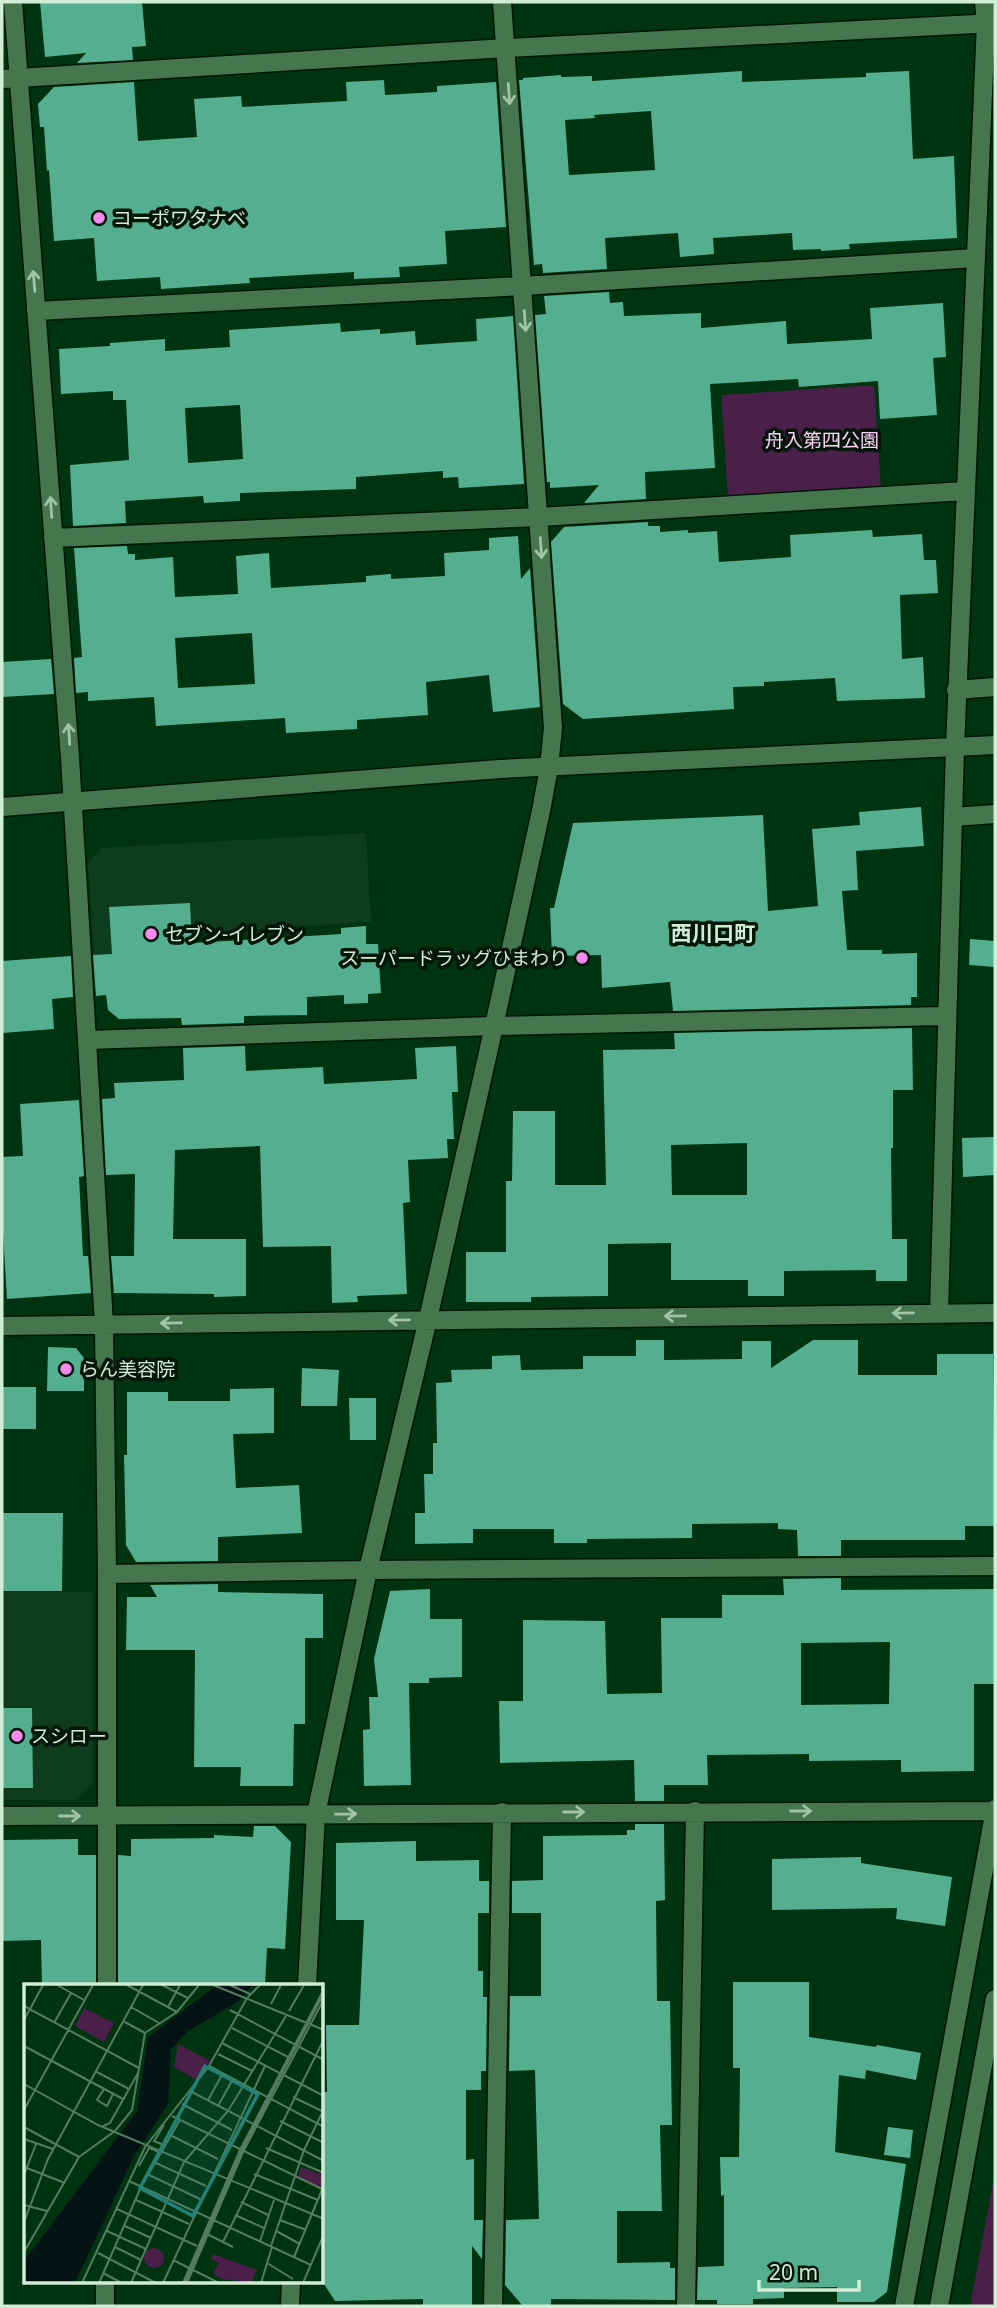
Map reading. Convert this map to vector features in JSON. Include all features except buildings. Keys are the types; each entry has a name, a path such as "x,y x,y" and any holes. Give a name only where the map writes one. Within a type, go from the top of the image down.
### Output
{"street":[{"path":"13,2 10,79 36,311 73,802 104,1324 107,1984"},
{"path":"307,1984 316,1814 368,1570 494,1026 549,767 553,728 502,2"},
{"path":"939,1313 956,690 976,258 991,23 984,2"},
{"path":"10,79 506,48 991,23"},
{"path":"36,311 522,286 976,258"},
{"path":"53,538 539,517 965,491"},
{"path":"956,690 995,687"},
{"path":"2,807 500,769 995,745"},
{"path":"953,817 995,814"},
{"path":"88,1040 494,1026 946,1016"},
{"path":"2,1326 995,1313"},
{"path":"107,1574 995,1566"},
{"path":"686,2306 695,1811"},
{"path":"2,1816 995,1811 904,2306"},
{"path":"493,2306 502,1812"},
{"path":"939,2306 995,1999"},
{"path":"105,2284 105,2306"},
{"path":"290,2306 291,2284"}],"shaded area":[{"path":"366,833 371,922 194,933 196,964 95,968 88,863 101,848"},
{"path":"2,1592 93,1592 93,1784 77,1800 2,1800"}],"green space":[{"name":"舟入第四公園","path":"874,385 881,488 728,498 721,395"},
{"path":"995,2172 995,2306 970,2306"}],"place":[{"name":"コーポワタナベ","path":"99,218"},
{"name":"セブン-イレブン","path":"151,934"},
{"name":"スーパードラッグひまわり","path":"582,958"},
{"name":"らん美容院","path":"66,1369"},
{"name":"スシロー","path":"17,1736"}],"district":[{"name":"西川口町","path":"713,934"}]}
